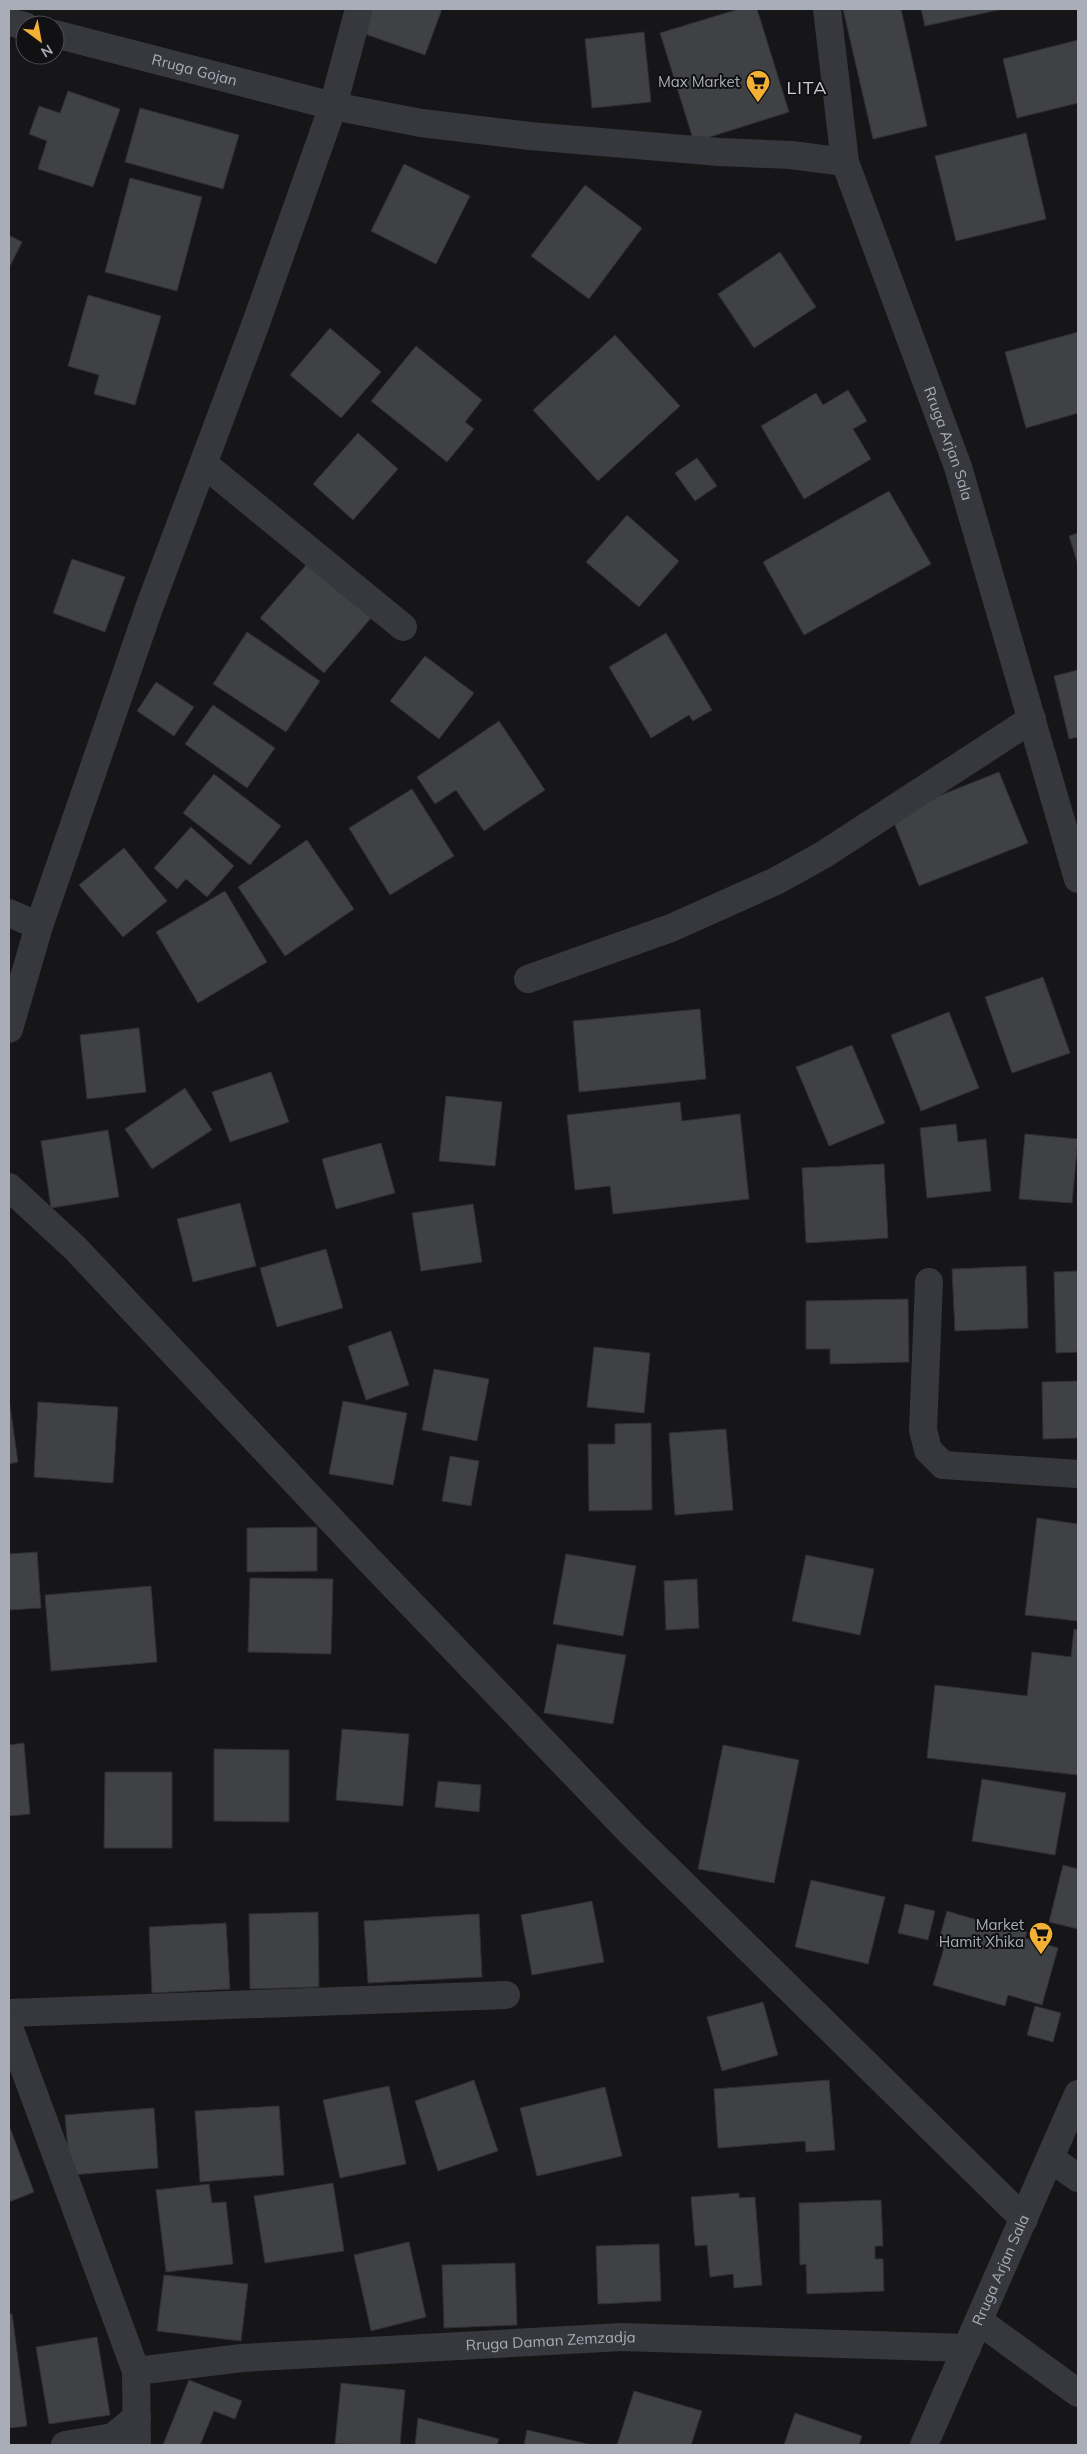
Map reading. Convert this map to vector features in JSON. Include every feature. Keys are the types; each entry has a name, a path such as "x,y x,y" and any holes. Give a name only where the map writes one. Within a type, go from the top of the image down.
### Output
{"street":[{"path":"9,1030 39,926 149,608 256,323 333,106 359,9"},
{"name":"Rruga Arjan Sala","path":"827,9 845,162 958,467 1078,879"},
{"name":"Rruga Gojan","path":"65,37 333,106 421,123 530,136 719,152 791,155 845,162"},
{"path":"204,464 403,627"},
{"path":"528,979 671,928 776,881 823,855 1032,719"},
{"path":"9,914 39,926"},
{"path":"9,1187 75,1248 369,1560 632,1834 1024,2218"},
{"path":"929,1282 923,1430 928,1450 942,1465 1078,1474"},
{"path":"9,2013 506,1995"},
{"path":"9,2027 136,2371 137,2445"},
{"name":"Rruga Arjan Sala","path":"924,2445 1078,2094"},
{"path":"1051,2159 1078,2178"},
{"path":"979,2321 1078,2393"},
{"name":"Rruga Daman Zemzadja","path":"136,2371 242,2358 622,2337 967,2348"},
{"path":"64,2445 113,2437 137,2417"}],"building":[{"path":"368,9 442,9 425,55 359,32"},
{"path":"739,9 757,9 789,112 694,142 660,33"},
{"path":"843,9 901,9 927,126 873,139"},
{"path":"921,9 1003,9 925,26"},
{"path":"644,32 651,102 592,108 585,39"},
{"path":"1078,40 1078,103 1017,118 1003,59"},
{"path":"68,91 120,109 93,187 38,169 47,141 29,134 39,106 60,113"},
{"path":"140,108 239,135 223,189 125,162"},
{"path":"1026,133 1046,219 956,241 935,156"},
{"path":"404,164 470,196 436,264 371,231"},
{"path":"130,178 202,197 177,291 105,272"},
{"path":"585,185 642,228 589,299 531,256"},
{"path":"9,235 22,242 9,268"},
{"path":"780,252 816,307 754,348 718,294"},
{"path":"88,295 161,316 135,405 94,394 99,375 68,366"},
{"path":"330,328 381,372 341,418 290,375"},
{"path":"1078,332 1078,413 1026,428 1005,352"},
{"path":"615,335 680,406 598,481 533,410"},
{"path":"416,346 482,400 465,422 474,429 447,462 371,401"},
{"path":"848,390 867,421 853,429 871,459 804,499 761,426 816,393 823,405"},
{"path":"358,433 398,469 353,520 313,484"},
{"path":"697,458 717,486 695,501 675,473"},
{"path":"889,491 931,564 804,635 763,562"},
{"path":"627,515 679,561 639,607 586,562"},
{"path":"1078,533 1078,565 1069,536"},
{"path":"72,559 125,577 105,632 53,613"},
{"path":"307,564 371,618 324,673 260,618"},
{"path":"247,632 320,681 286,732 213,684"},
{"path":"666,633 712,710 693,721 689,715 651,738 609,667"},
{"path":"425,656 474,693 439,739 390,701"},
{"path":"1078,670 1078,737 1069,739 1054,676"},
{"path":"156,682 194,707 174,736 137,711"},
{"path":"213,705 275,748 247,788 185,744"},
{"path":"499,721 545,790 484,831 456,790 435,804 417,777"},
{"path":"999,772 1028,843 919,886 891,815"},
{"path":"214,774 281,826 250,865 183,813"},
{"path":"412,789 454,856 390,895 349,828"},
{"path":"191,827 234,866 207,897 186,879 177,889 154,868"},
{"path":"307,840 354,909 285,956 238,887"},
{"path":"124,848 167,901 123,937 79,885"},
{"path":"225,891 267,962 198,1003 156,932"},
{"path":"1043,977 1070,1053 1012,1073 985,997"},
{"path":"700,1009 706,1079 579,1092 573,1021"},
{"path":"949,1012 979,1088 921,1111 891,1035"},
{"path":"139,1028 146,1092 87,1099 80,1035"},
{"path":"852,1045 885,1123 829,1146 796,1067"},
{"path":"271,1072 289,1122 230,1142 212,1092"},
{"path":"185,1088 212,1130 152,1169 125,1129"},
{"path":"446,1096 502,1102 495,1166 439,1161"},
{"path":"680,1102 682,1121 740,1114 749,1199 613,1214 610,1186 575,1190 567,1115"},
{"path":"956,1124 958,1142 986,1139 991,1191 927,1198 920,1128"},
{"path":"108,1130 119,1197 51,1208 41,1141"},
{"path":"1025,1134 1078,1139 1072,1203 1019,1199"},
{"path":"381,1143 395,1193 336,1209 322,1159"},
{"path":"884,1164 888,1238 806,1243 802,1168"},
{"path":"240,1203 256,1266 193,1282 177,1219"},
{"path":"473,1204 482,1262 421,1271 412,1213"},
{"path":"326,1249 343,1308 277,1327 260,1268"},
{"path":"1026,1266 1028,1328 955,1331 952,1269"},
{"path":"1078,1271 1078,1352 1056,1353 1054,1272"},
{"path":"908,1299 909,1362 830,1364 830,1349 806,1349 806,1301"},
{"path":"391,1331 409,1385 366,1400 348,1346"},
{"path":"594,1347 650,1353 644,1413 587,1407"},
{"path":"434,1369 489,1379 477,1441 422,1430"},
{"path":"1078,1381 1078,1438 1043,1439 1042,1382"},
{"path":"9,1399 18,1462 9,1464"},
{"path":"343,1401 407,1413 393,1485 329,1474"},
{"path":"38,1402 118,1407 113,1483 34,1477"},
{"path":"651,1423 652,1510 589,1511 588,1444 615,1444 615,1424"},
{"path":"726,1429 733,1510 675,1515 669,1433"},
{"path":"450,1456 479,1461 471,1506 442,1501"},
{"path":"1037,1518 1078,1524 1078,1621 1025,1615"},
{"path":"317,1527 317,1571 247,1572 247,1528"},
{"path":"37,1552 41,1608 9,1610 9,1554"},
{"path":"566,1554 636,1566 623,1636 553,1624"},
{"path":"806,1555 874,1569 860,1635 792,1621"},
{"path":"250,1578 333,1579 331,1654 248,1652"},
{"path":"697,1579 699,1628 666,1630 664,1581"},
{"path":"151,1586 157,1662 51,1671 45,1595"},
{"path":"1074,1629 1078,1630 1078,1775 927,1758 935,1685 1027,1696 1032,1652 1071,1657"},
{"path":"557,1644 626,1655 613,1724 544,1713"},
{"path":"342,1729 409,1734 403,1806 336,1800"},
{"path":"24,1743 30,1814 9,1816 9,1745"},
{"path":"723,1745 799,1760 774,1883 698,1869"},
{"path":"214,1749 289,1750 289,1822 214,1821"},
{"path":"105,1772 172,1772 172,1848 104,1848"},
{"path":"982,1779 1066,1793 1055,1855 972,1841"},
{"path":"438,1781 481,1785 479,1812 435,1807"},
{"path":"1063,1865 1078,1869 1078,1929 1049,1922"},
{"path":"811,1880 885,1897 868,1964 795,1947"},
{"path":"592,1901 604,1962 532,1975 521,1915"},
{"path":"905,1904 935,1911 928,1940 898,1933"},
{"path":"947,1911 977,1920 976,1926 998,1932 1001,1924 1027,1932 1025,1938 1058,1948 1042,2005 1008,1995 1005,2006 933,1985 944,1948 937,1946"},
{"path":"318,1912 319,1987 250,1989 249,1914"},
{"path":"479,1914 482,1977 368,1983 364,1921"},
{"path":"226,1923 230,1989 152,1993 149,1927"},
{"path":"763,2002 778,2055 722,2071 707,2017"},
{"path":"1035,2006 1061,2013 1053,2042 1027,2035"},
{"path":"474,2080 498,2151 438,2171 415,2101"},
{"path":"829,2080 835,2150 806,2152 805,2141 718,2148 714,2089"},
{"path":"389,2086 406,2164 340,2178 323,2100"},
{"path":"605,2087 622,2156 537,2176 520,2108"},
{"path":"279,2106 284,2175 200,2182 195,2111"},
{"path":"154,2108 158,2168 70,2175 65,2115"},
{"path":"9,2125 34,2192 9,2202"},
{"path":"333,2183 344,2251 265,2263 254,2196"},
{"path":"209,2184 212,2203 226,2202 233,2264 166,2272 156,2190"},
{"path":"739,2193 739,2198 755,2197 762,2285 734,2288 733,2274 710,2277 707,2245 695,2246 691,2197"},
{"path":"881,2200 883,2246 875,2246 875,2259 883,2259 884,2291 807,2294 806,2264 800,2265 799,2203"},
{"path":"409,2242 426,2317 371,2331 354,2255"},
{"path":"659,2244 661,2301 598,2304 596,2246"},
{"path":"515,2263 517,2325 444,2328 442,2265"},
{"path":"164,2275 248,2284 241,2341 157,2331"},
{"path":"9,2314 12,2314 27,2426 9,2428"},
{"path":"97,2337 110,2415 49,2424 36,2347"},
{"path":"189,2380 242,2401 235,2419 214,2411 200,2445 163,2445"},
{"path":"341,2383 405,2390 400,2445 335,2444"},
{"path":"634,2391 702,2411 691,2445 617,2445"},
{"path":"795,2413 862,2436 859,2445 784,2445"},
{"path":"418,2418 499,2439 497,2445 415,2445"},
{"path":"527,2430 592,2445 524,2445"}],"place":[{"name":"Max Market","path":"758,103"},
{"name":"Market Hamit Xhika","path":"1041,1955"}],"district":[{"name":"LITA","path":"807,88"}]}
